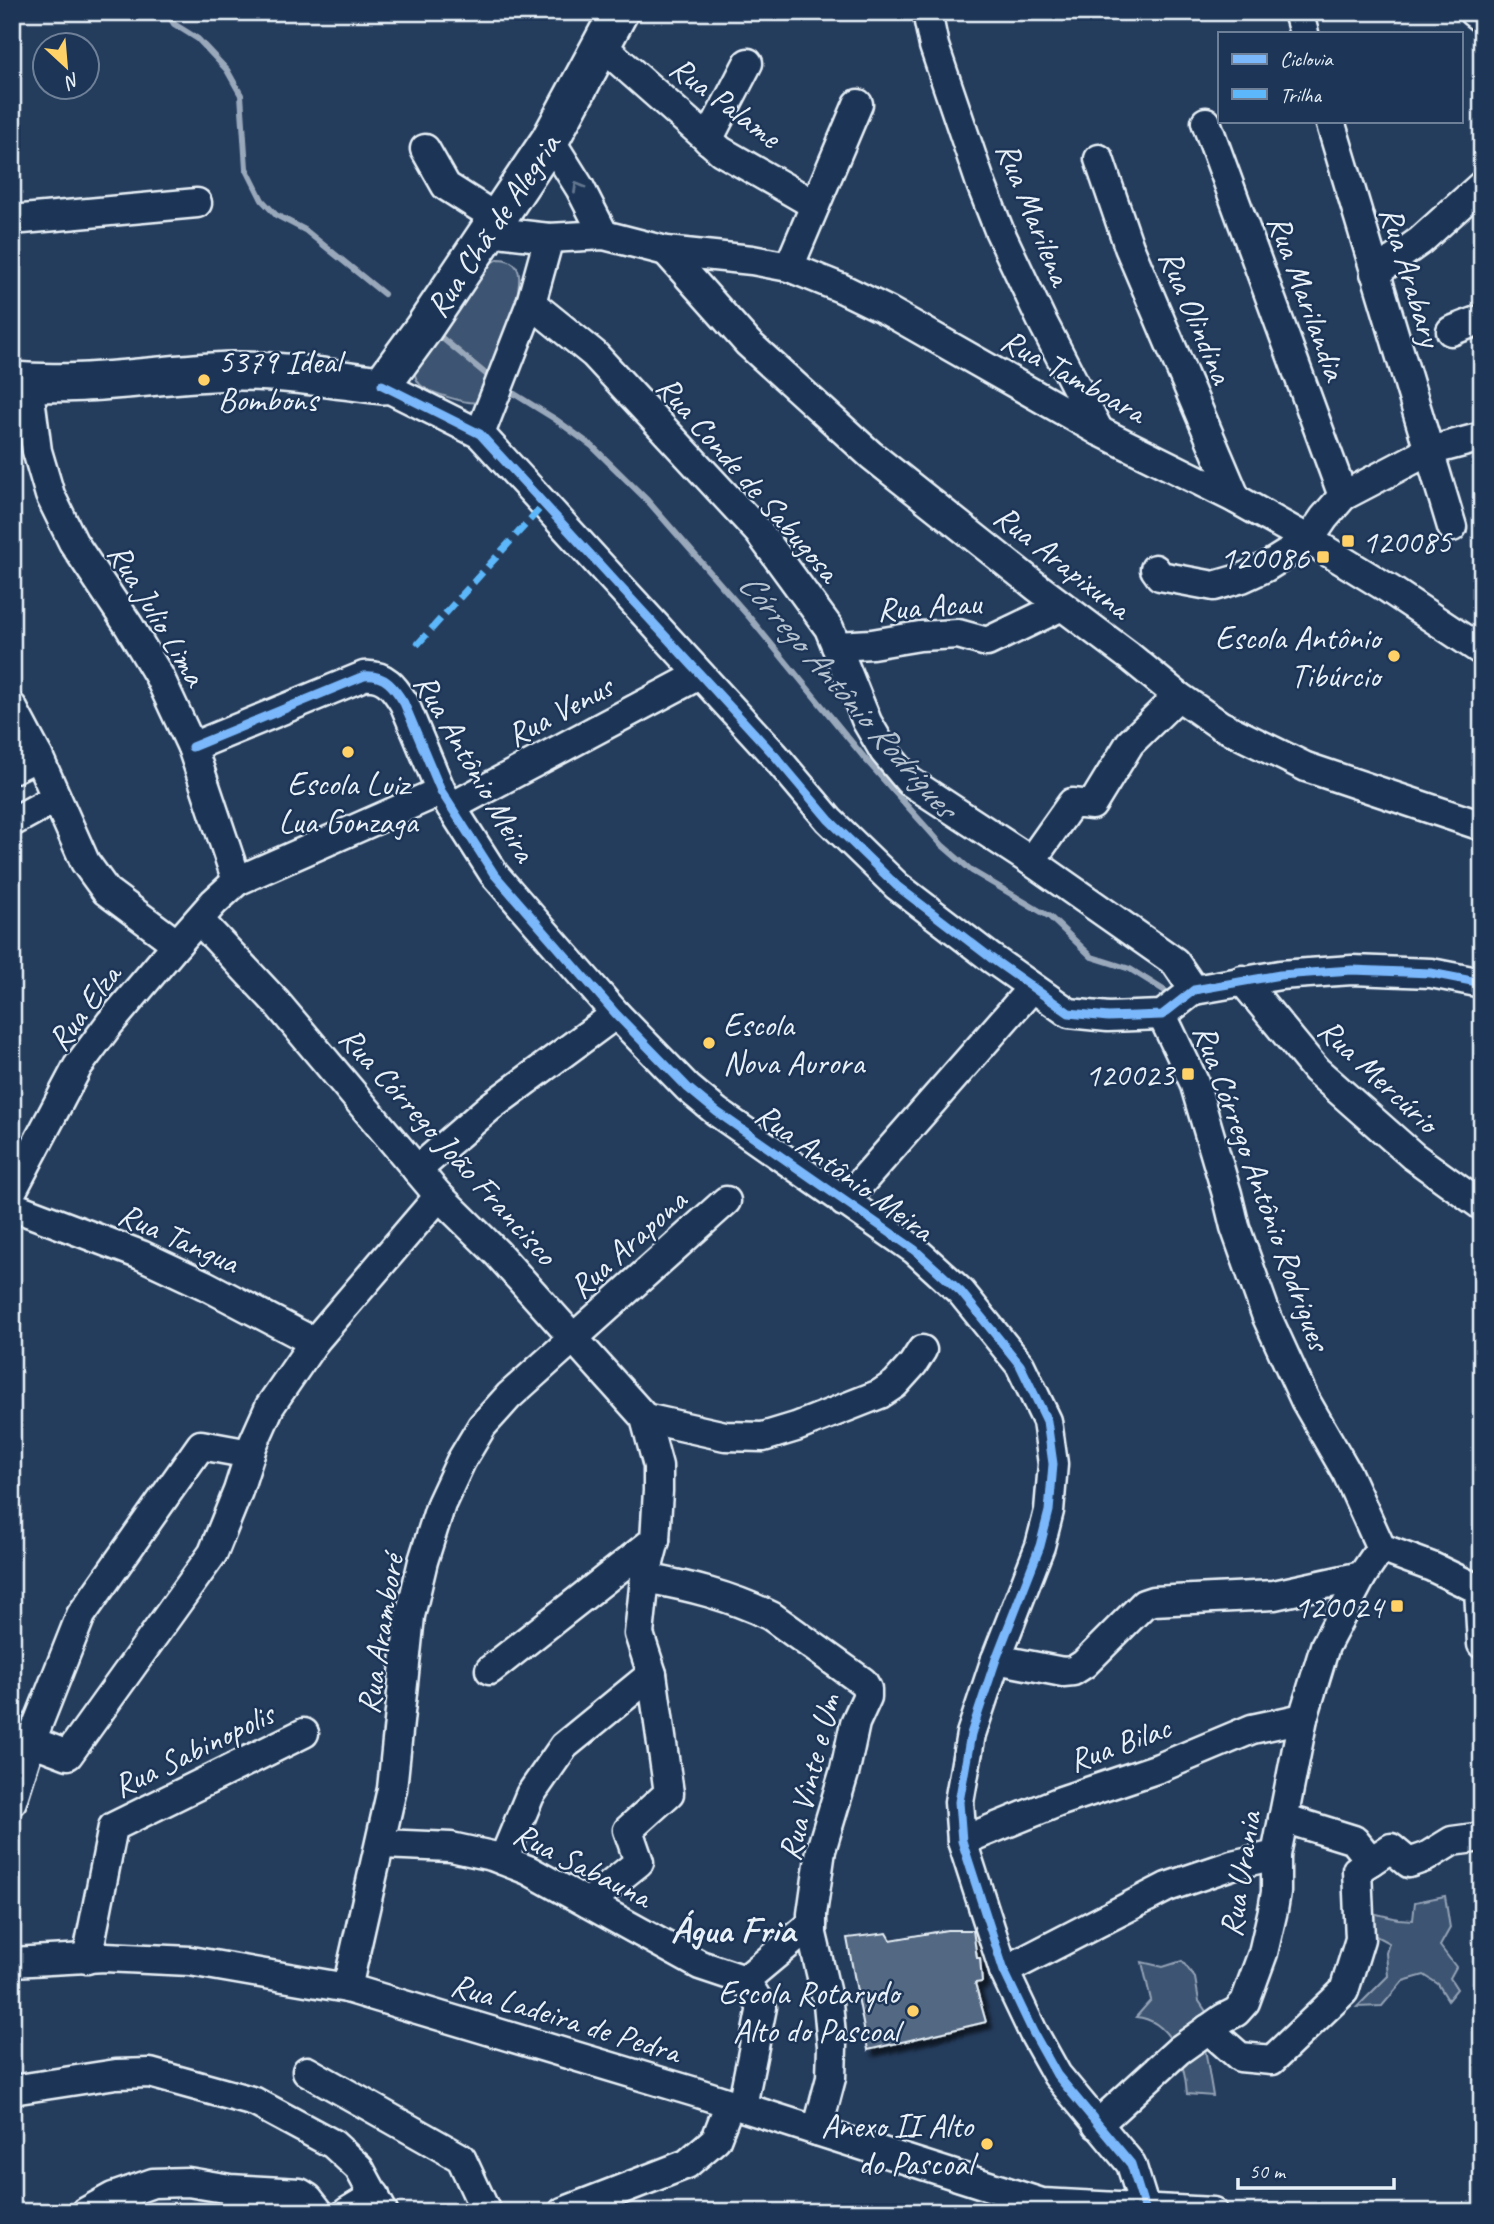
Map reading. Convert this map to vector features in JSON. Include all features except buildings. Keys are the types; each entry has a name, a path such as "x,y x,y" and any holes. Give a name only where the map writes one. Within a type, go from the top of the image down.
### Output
{"main road":[{"name":"Rua Chã de Alegria","path":"382,385 550,140 620,12"},
{"path":"20,382 81,384 233,371 284,373 382,385"}],"street":[{"name":"Rua Marilena","path":"927,12 934,46 999,230 1041,319 1100,431"},
{"path":"1298,12 1304,32"},
{"path":"1473,12 1482,19"},
{"name":"Rua Palame","path":"601,45 722,151 815,205"},
{"path":"708,139 748,63"},
{"path":"789,267 858,104"},
{"name":"Rua Marilandia","path":"1206,122 1343,496"},
{"name":"Rua Arabary","path":"1330,122 1452,527"},
{"path":"550,140 580,188 604,235"},
{"path":"425,149 446,186 493,225"},
{"name":"Rua Olindina","path":"1099,159 1129,247 1236,499"},
{"path":"1375,273 1420,241 1482,185"},
{"path":"12,220 197,203"},
{"name":"Rua Tamboara","path":"493,225 549,238 604,235 666,251 752,260 789,267 841,288 888,311 1100,431 1236,499 1309,540 1482,650"},
{"name":"Rua Chã de Alegria","path":"480,434 531,303 549,238"},
{"name":"Rua Arapixuna","path":"666,251 748,343 871,455 1178,696 1220,725 1306,767 1482,826"},
{"name":"Rua Conde de Sabugosa","path":"531,303 594,354 759,532 829,628 867,722 884,751 909,781 1175,962 1194,990"},
{"path":"1451,331 1482,319"},
{"name":"Rua Julio Lima","path":"20,382 50,495 74,542 159,676 192,747 237,881"},
{"path":"382,385 480,434 775,756 829,820 897,886 1069,1013 1108,1017 1161,1015 1194,990 1242,981 1352,970 1431,973 1482,982"},
{"path":"1155,569 1160,576 1214,586 1242,578 1309,540 1343,496 1429,451 1482,437"},
{"name":"Rua Acau","path":"836,646 958,634 987,642 1062,606"},
{"name":"Rua Antônio Meira","path":"192,747 364,676 376,674 397,692 446,799 494,874 616,1014 688,1087 717,1112 915,1250 961,1292 1020,1365 1047,1421 1053,1464 1049,1511 1040,1546 996,1659 971,1734 959,1802 962,1841 1004,1970 1057,2075 1131,2164 1145,2209"},
{"name":"Rua Venus","path":"237,881 446,799 699,675"},
{"path":"1031,862 1072,803 1092,806 1130,743 1178,696"},
{"path":"12,707 38,756 85,862 106,891 177,944"},
{"path":"12,769 38,756"},
{"path":"12,822 56,798"},
{"name":"Rua Elza","path":"12,1191 78,1066 110,1023 177,944 214,901 237,881"},
{"name":"Rua Córrego João Francisco","path":"199,920 276,1002 439,1196 497,1253 645,1418 658,1466 655,1539 645,1578 639,1634 652,1674 669,1793 628,1830 639,1862 588,1903"},
{"name":"Rua Mercúrio","path":"1242,981 1316,1070 1413,1156 1482,1206"},
{"path":"844,1202 1032,988"},
{"path":"417,1170 490,1107 616,1014"},
{"name":"Rua Córrego Antônio Rodrigues","path":"1161,1015 1194,1082 1235,1227 1267,1317 1305,1400 1347,1473 1381,1548"},
{"path":"31,1741 68,1755 213,1553 270,1406 314,1342 439,1196"},
{"name":"Rua Arapona","path":"575,1338 726,1201"},
{"name":"Rua Tangua","path":"12,1206 141,1255 314,1342"},
{"name":"Rua Aramboré","path":"347,1988 393,1789 410,1616 441,1504 461,1461 482,1426 509,1396 575,1338"},
{"path":"645,1418 714,1434 739,1438 763,1437 880,1394 895,1384 914,1364 922,1350"},
{"path":"12,1801 31,1741 80,1615 201,1445 250,1454"},
{"path":"490,1670 655,1539"},
{"path":"1381,1548 1432,1567 1481,1591 1482,1644"},
{"name":"Rua Urania","path":"1097,2125 1180,2050 1236,2012 1245,2002 1263,1953 1273,1910 1276,1855 1303,1718 1325,1646 1362,1576 1381,1548"},
{"path":"996,1659 1063,1672 1073,1671 1144,1604 1153,1601 1274,1595 1362,1576"},
{"name":"Rua Vinte e Um","path":"645,1578 694,1587 771,1616 866,1685 867,1697 855,1723 845,1770 821,1850 812,1924 828,2003 832,2046 831,2078 817,2131"},
{"path":"503,1860 530,1795 564,1746 652,1674"},
{"name":"Rua Bilac","path":"962,1841 1061,1801 1159,1768 1252,1729 1303,1718"},
{"name":"Rua Sabinopolis","path":"86,1959 113,1828 304,1733"},
{"path":"1283,1818 1354,1840 1371,1861"},
{"path":"1208,2029 1240,2057 1272,2060 1345,1991 1360,1939 1357,1870 1391,1848 1409,1863 1426,1857 1452,1841 1482,1837"},
{"name":"Rua Sabauna","path":"382,1844 451,1847 503,1860 528,1870 700,1965 745,1980"},
{"path":"1004,1970 1167,1887 1232,1865 1276,1855"},
{"path":"563,2212 687,2164 716,2139 736,2104 762,2007 745,1980 812,1924"},
{"name":"Rua Ladeira de Pedra","path":"12,1962 105,1957 190,1961 347,1988 736,2104 1040,2207 1213,2212"},
{"path":"307,2071 461,2158 486,2212"},
{"path":"12,2090 116,2074 150,2073 255,2102 333,2144 359,2168 379,2204 347,2212"},
{"path":"86,2212 113,2197 153,2183 188,2182 230,2189 300,2193 308,2198 319,2212"}],"shaded area":[{"path":"498,259 509,261 517,268 517,294 506,334 478,402 450,398 423,387 414,372 446,320 490,263"},
{"path":"1445,1896 1450,1928 1440,1946 1456,1967 1450,1978 1457,1989 1448,2000 1438,1984 1424,1975 1403,1981 1382,2006 1357,2007 1388,1976 1386,1953 1389,1943 1370,1933 1372,1913 1413,1920 1415,1902"},
{"path":"1182,1961 1195,1978 1199,2001 1209,2016 1201,2025 1213,2096 1187,2094 1183,2070 1174,2045 1159,2026 1136,2017 1151,2000 1142,1962 1163,1967"}],"waterway":[{"name":"Córrego Antônio Rodrigues","path":"167,12 174,24 198,39 227,70 241,95 246,168 262,200 276,215 305,230 384,294"},
{"name":"Córrego Antônio Rodrigues","path":"442,338 487,375"},
{"name":"Córrego Antônio Rodrigues","path":"513,393 592,446 647,500 750,618 867,761 942,845 972,871 1050,917 1092,957 1130,969 1170,994"}],"marked path":[{"path":"417,645 544,504"}],"cycle path":[{"path":"382,385 480,434 775,756 829,820 897,886 1069,1013 1108,1017 1162,1015 1194,990 1280,975 1352,970 1431,973 1482,983"},
{"path":"192,747 364,676 383,679 404,703 441,791 494,874 616,1014 688,1088 717,1112 915,1250 961,1292 1020,1365 1047,1421 1053,1464 1049,1511 1040,1546 996,1659 971,1734 959,1802 962,1841 1004,1971 1033,2032 1057,2075 1131,2164 1145,2209"}],"place":[{"name":"5379 Ideal Bombons","path":"204,380"},
{"name":"120085","path":"1348,541"},
{"name":"120086","path":"1323,557"},
{"name":"Escola Antônio Tibúrcio","path":"1394,656"},
{"name":"Escola Luiz Lua Gonzaga","path":"348,752"},
{"name":"Escola Nova Aurora","path":"709,1043"},
{"name":"120023","path":"1188,1074"},
{"name":"120024","path":"1397,1606"},
{"name":"Escola Rotarydo Alto do Pascoal","path":"913,2011"},
{"name":"Anexo II Alto do Pascoal","path":"987,2144"}],"district":[{"name":"Água Fria","path":"733,1929"}]}
